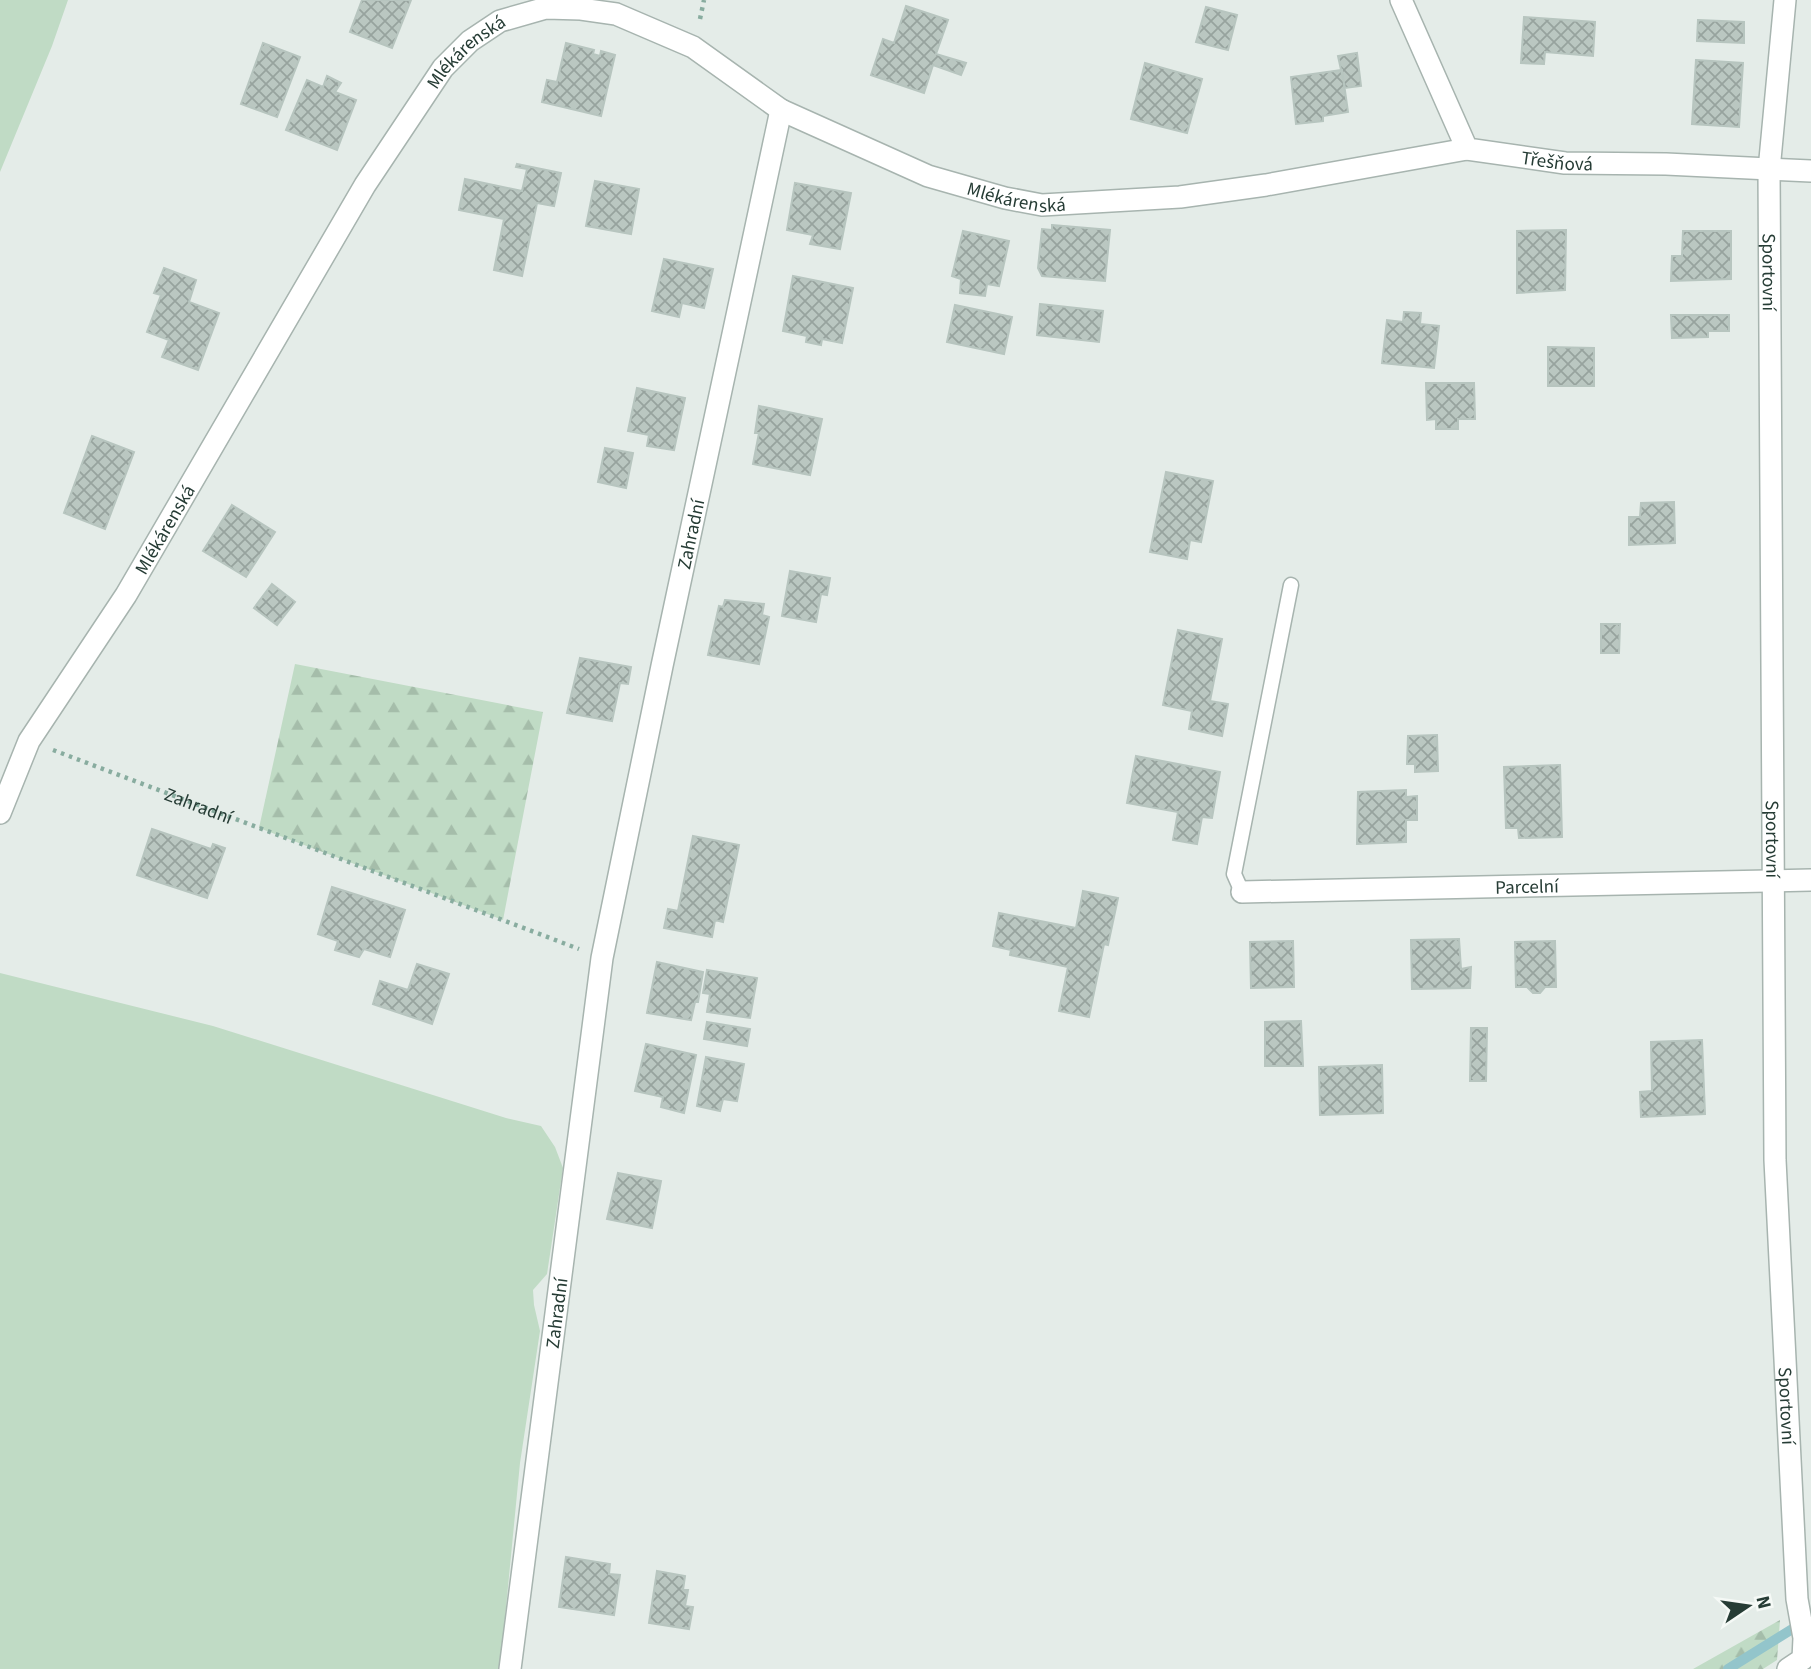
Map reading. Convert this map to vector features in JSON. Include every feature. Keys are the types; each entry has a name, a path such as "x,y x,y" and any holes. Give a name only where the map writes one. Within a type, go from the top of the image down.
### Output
{"street":[{"path":"1401,0 1467,149"},
{"name":"Sportovní","path":"1785,0 1769,170 1775,1160 1797,1599 1804,1638 1803,1659 1788,1669"},
{"name":"Mlékárenská","path":"0,813 29,741 126,595 365,185 443,68 470,41 500,21 546,8 616,14 693,47 781,110 928,176 1005,198 1042,205 1180,197 1266,185 1467,149"},
{"name":"Zahradní","path":"510,1669 603,958 781,110"},
{"name":"Třešňová","path":"1467,149 1565,163 1666,164 1811,172"},
{"name":"Parcelní","path":"1242,892 1811,880"}],"lane":[{"path":"1242,892 1234,874 1292,585"}],"path":[{"name":"Zahradní","path":"29,741 603,958"}],"green space":[{"path":"0,0 68,0 0,172"},
{"path":"295,664 543,712 503,920 259,828"},
{"path":"0,973 213,1026 506,1118 541,1126 555,1147 563,1168 547,1274 533,1290 540,1331 520,1463 500,1669 0,1669"},
{"path":"1780,1620 1777,1660 1763,1669 1693,1669"}],"building":[{"path":"362,0 411,0 392,48 350,32"},
{"path":"906,6 948,20 936,54 966,63 961,75 933,65 924,93 871,75 883,39 894,43"},
{"path":"1206,7 1237,15 1228,50 1196,42"},
{"path":"1524,17 1595,22 1593,56 1545,52 1544,64 1521,63"},
{"path":"1698,20 1744,22 1744,43 1697,41"},
{"path":"263,43 300,57 277,117 241,104"},
{"path":"566,43 594,50 593,54 600,56 601,51 615,55 601,116 542,102 547,80 557,82"},
{"path":"1357,53 1361,86 1345,88 1338,56"},
{"path":"1696,60 1743,63 1739,127 1692,124"},
{"path":"1145,63 1202,79 1187,133 1131,119"},
{"path":"1342,70 1348,112 1323,116 1323,121 1296,124 1291,77"},
{"path":"327,76 341,83 335,92 356,100 337,150 286,130 307,80 323,87"},
{"path":"517,164 561,173 554,206 537,203 522,276 494,270 504,219 459,210 465,179 522,191 527,169 516,167"},
{"path":"595,181 639,189 631,234 586,226"},
{"path":"795,183 851,193 840,249 810,244 813,235 787,230"},
{"path":"1052,225 1110,230 1105,281 1042,276 1038,268 1042,229 1052,230"},
{"path":"1566,230 1565,290 1517,293 1517,231"},
{"path":"963,231 1009,241 999,286 987,284 985,296 960,293 961,279 952,276"},
{"path":"1683,231 1731,231 1731,279 1671,281 1672,256 1682,256"},
{"path":"664,259 713,269 704,308 682,303 679,317 652,311"},
{"path":"164,268 196,280 189,302 219,313 198,370 162,357 169,340 147,332 161,295 154,293"},
{"path":"793,276 853,288 842,343 822,339 821,345 806,342 807,336 783,331"},
{"path":"1040,304 1103,311 1099,342 1037,335"},
{"path":"955,305 1012,317 1004,354 947,342"},
{"path":"1404,312 1421,313 1420,324 1439,326 1434,368 1382,363 1387,320 1403,322"},
{"path":"1671,315 1729,315 1729,331 1708,331 1708,337 1672,338"},
{"path":"1548,347 1594,348 1594,386 1548,386"},
{"path":"1426,383 1474,383 1475,419 1458,419 1458,429 1436,429 1436,419 1427,420"},
{"path":"637,388 685,398 674,450 647,446 649,435 628,431"},
{"path":"759,406 822,419 810,475 753,464 759,433 755,433"},
{"path":"92,436 134,452 105,529 64,513"},
{"path":"605,448 633,453 626,488 598,482"},
{"path":"1166,472 1213,481 1201,542 1190,540 1187,559 1150,552"},
{"path":"1674,502 1675,543 1629,545 1629,517 1640,517 1641,503"},
{"path":"232,505 275,532 246,577 203,551"},
{"path":"790,571 830,578 827,595 821,594 816,622 782,616"},
{"path":"272,584 295,602 277,625 254,608"},
{"path":"725,600 764,604 762,615 769,617 759,664 708,655 719,606 723,607"},
{"path":"1601,624 1620,624 1619,653 1601,653"},
{"path":"1178,630 1222,639 1210,701 1228,704 1222,736 1189,729 1192,711 1163,705"},
{"path":"580,658 631,667 628,684 620,683 612,721 567,713"},
{"path":"1437,735 1438,771 1415,772 1415,764 1407,764 1408,736"},
{"path":"1136,756 1220,772 1212,818 1202,817 1197,844 1173,840 1178,812 1127,803"},
{"path":"1560,765 1562,837 1519,838 1518,828 1506,828 1504,767"},
{"path":"1406,790 1406,797 1417,796 1417,820 1406,820 1406,842 1357,844 1358,792"},
{"path":"152,829 211,849 213,844 225,848 207,898 137,875"},
{"path":"693,836 739,845 723,922 715,920 712,937 664,928 668,909 678,911"},
{"path":"332,887 405,910 390,957 364,949 359,957 335,950 338,941 318,934"},
{"path":"1083,891 1118,898 1108,945 1104,944 1089,1017 1059,1011 1068,967 1010,955 1011,950 993,946 999,913 1076,928"},
{"path":"1459,939 1461,969 1471,967 1470,988 1412,989 1411,940"},
{"path":"1293,941 1294,987 1251,988 1250,942"},
{"path":"1555,941 1556,987 1545,987 1540,993 1533,993 1527,987 1516,987 1515,942"},
{"path":"657,962 703,972 698,1002 695,1002 691,1020 647,1013"},
{"path":"417,964 449,974 432,1024 373,1004 380,981 408,990"},
{"path":"707,970 757,978 750,1018 707,1012 710,994 703,993"},
{"path":"1301,1021 1303,1066 1265,1066 1265,1022"},
{"path":"707,1022 750,1029 747,1046 704,1039"},
{"path":"1471,1028 1487,1028 1486,1081 1470,1081"},
{"path":"1702,1040 1705,1114 1641,1117 1640,1092 1652,1091 1651,1042"},
{"path":"646,1044 696,1055 684,1113 661,1107 663,1097 635,1091"},
{"path":"706,1057 744,1064 737,1101 723,1099 720,1111 697,1106"},
{"path":"1382,1065 1383,1113 1320,1115 1319,1067"},
{"path":"618,1173 661,1181 652,1228 607,1219"},
{"path":"566,1557 610,1564 609,1574 620,1575 614,1615 559,1607"},
{"path":"657,1571 685,1576 683,1590 688,1590 685,1606 693,1607 689,1629 649,1623"}],"waterway":[{"path":"1728,1669 1802,1623"}]}
